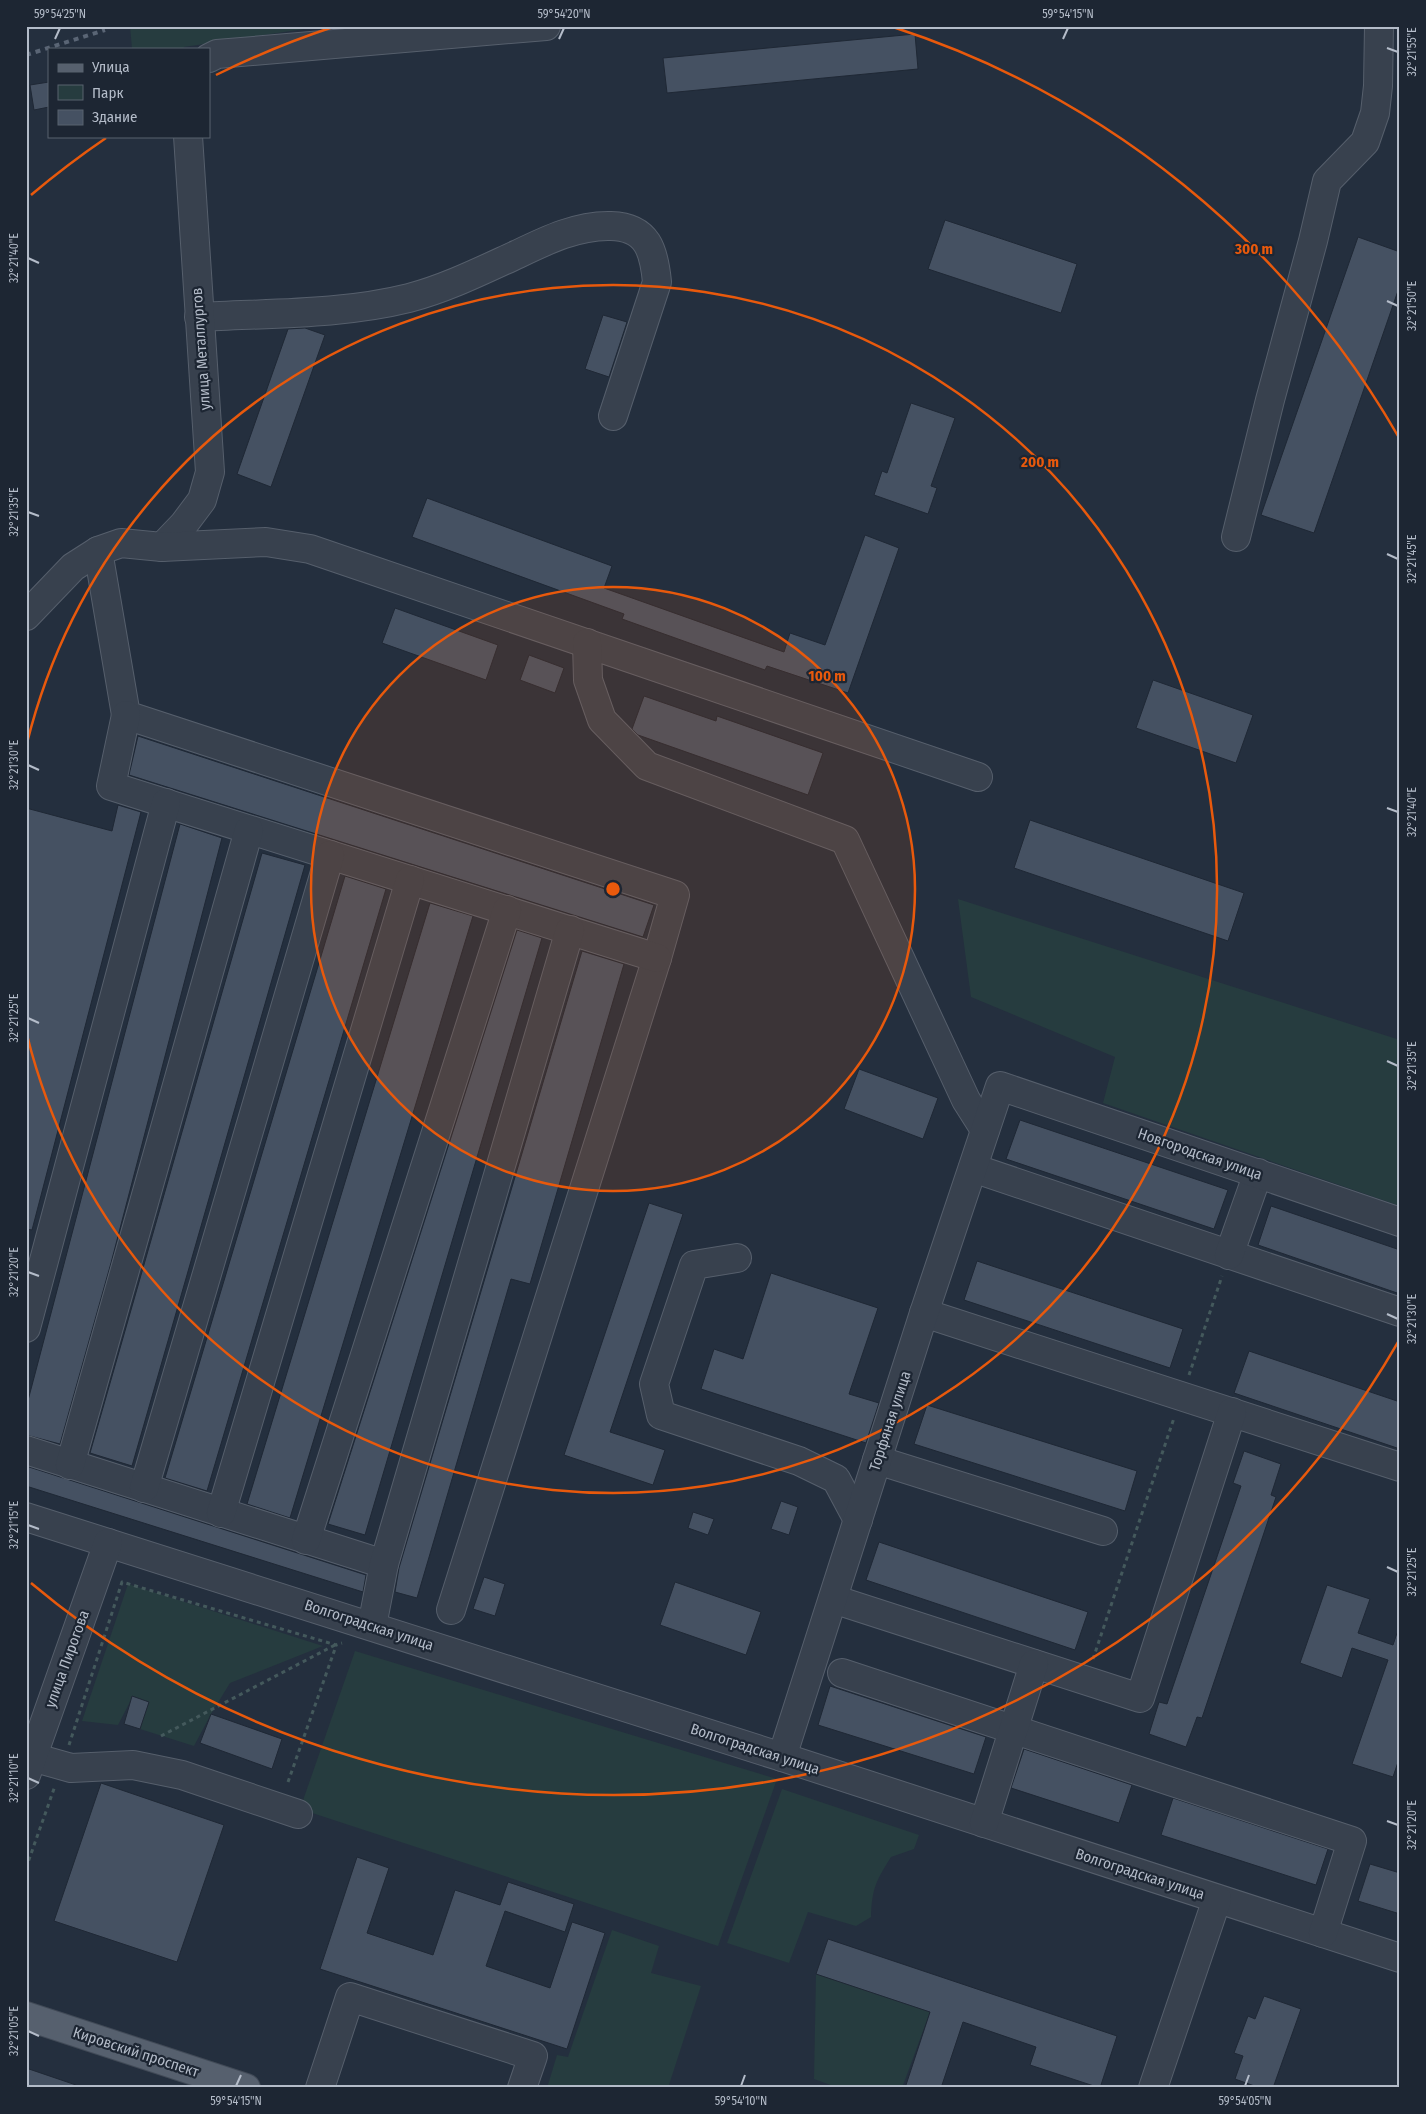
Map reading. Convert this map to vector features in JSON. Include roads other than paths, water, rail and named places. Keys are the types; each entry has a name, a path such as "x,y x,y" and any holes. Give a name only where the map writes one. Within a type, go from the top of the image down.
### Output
{"main road":[{"name":"Кировский проспект","path":"26,2016 246,2088"}],"street":[{"path":"210,58 217,54 546,26"},
{"path":"1236,538 1327,181 1365,142 1375,113 1378,86 1379,26"},
{"name":"улица Металлургов","path":"162,547 184,524 202,500 210,472 188,138"},
{"path":"199,317 352,309 410,298 464,278 574,230 612,226 639,232 649,244 655,263 657,282 613,416"},
{"path":"26,616 73,567 98,551 121,543 162,547 266,542 310,549 978,777"},
{"path":"98,551 126,715 111,786 657,958"},
{"path":"588,643 588,680 602,720 647,766 845,840 966,1100 985,1130"},
{"path":"126,715 675,895 657,958 451,1610"},
{"path":"26,1328 166,803"},
{"path":"70,1464 249,830"},
{"path":"144,1488 330,855"},
{"path":"221,1512 410,880"},
{"path":"306,1540 506,910"},
{"path":"372,1626 384,1564 570,930"},
{"name":"Торфяная улица","path":"782,1757 924,1313 1000,1086"},
{"name":"Новгородская улица","path":"1000,1086 1400,1222"},
{"path":"973,1168 1400,1312"},
{"path":"1229,1255 1258,1174"},
{"path":"737,1258 694,1265 654,1384 661,1415 799,1461 836,1479 858,1520"},
{"path":"924,1313 1400,1467"},
{"path":"833,1599 1140,1698 1232,1412"},
{"path":"26,1450 384,1564"},
{"path":"877,1460 1103,1531"},
{"name":"Волгоградская улица","path":"26,1517 782,1757 1400,1958"},
{"name":"улица Пирогова","path":"29,1766 108,1543"},
{"path":"984,1823 1034,1664"},
{"path":"842,1674 1352,1841 1323,1933"},
{"path":"29,1766 62,1765 71,1768 133,1765 182,1775 298,1814"},
{"path":"1153,2088 1217,1899"},
{"path":"320,2088 350,1997 533,2056 522,2088"}],"railway":[{"path":"48,48 105,30"},
{"path":"26,55 48,48"}]}
